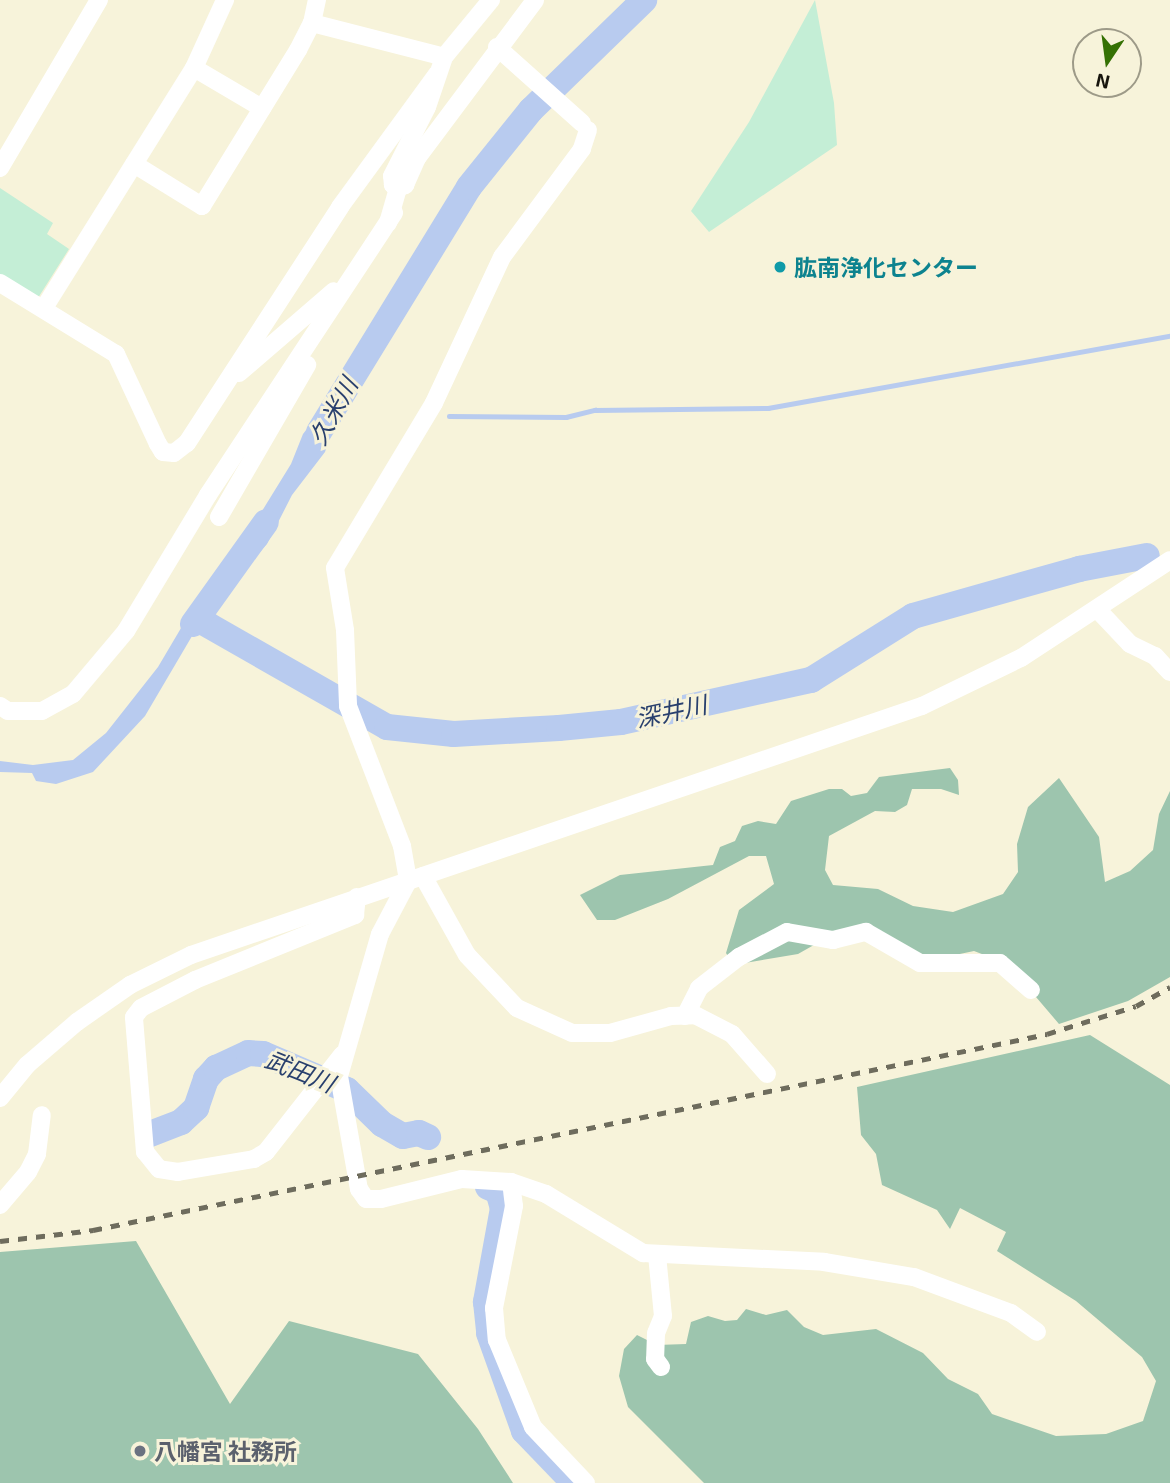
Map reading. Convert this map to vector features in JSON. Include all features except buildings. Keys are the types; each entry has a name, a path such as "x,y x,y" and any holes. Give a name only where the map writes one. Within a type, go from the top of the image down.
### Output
{"street":[{"path":"0,168 99,0"},
{"path":"44,308 194,68 225,0"},
{"path":"134,164 202,206 313,23 317,0"},
{"path":"0,283 116,354 163,452 174,453 187,443 348,196 440,65 491,0"},
{"path":"398,188 405,185 417,158 503,52 535,0"},
{"path":"313,23 440,65"},
{"path":"503,52 585,127 582,149 502,257 434,403 335,568 345,630 348,706 415,879 467,955 517,1008 572,1033 610,1033 685,1016 705,1019 733,1034 767,1074"},
{"path":"398,188 393,185 392,176 427,107 440,65"},
{"path":"194,68 262,108"},
{"path":"219,517 394,213 398,188"},
{"path":"0,706 8,711 42,711 73,694 126,631 208,495 394,213"},
{"path":"221,390 355,272"},
{"path":"0,1098 27,1065 67,1030 130,985 191,955 922,706 1021,658 1170,560"},
{"path":"1097,609 1130,644 1155,656 1170,672"},
{"path":"415,879 380,934 342,1055 340,1096 359,1189 366,1199 381,1199 462,1179 511,1182 546,1194 624,1242 657,1255 800,1260 914,1278 1011,1313 1037,1332"},
{"path":"342,1055 266,1152 254,1159 178,1172 159,1169 145,1152 134,1017 141,1008 195,980 355,915 357,897"},
{"path":"685,1016 699,988 739,957 787,932 834,940 866,932 920,963 1000,963 1031,990"},
{"path":"0,1205 28,1172 37,1154 42,1115"},
{"path":"511,1182 514,1206 494,1308 497,1340 533,1427 586,1483"},
{"path":"657,1255 663,1316 656,1332 655,1359 661,1367"}],"green space":[{"path":"815,0 834,103 837,145 709,232 691,211 749,122"},
{"path":"0,188 53,223 47,234 69,249 38,298 0,277"},
{"path":"950,768 958,780 959,795 941,789 912,789 907,805 895,812 875,811 829,836 825,870 833,885 878,889 913,906 953,912 1003,894 1018,872 1017,844 1028,807 1059,778 1099,837 1105,882 1130,871 1153,850 1159,814 1170,791 1170,977 1128,1001 1059,1024 1008,964 974,951 936,959 914,956 883,932 828,937 798,954 733,965 726,953 739,910 774,884 766,856 749,856 668,899 615,920 597,920 580,895 620,875 713,865 720,847 735,841 742,826 758,821 776,824 791,801 829,789 842,789 851,796 867,793 879,777"},
{"path":"1090,1035 1170,1085 1170,1483 704,1483 628,1407 619,1376 624,1349 637,1335 657,1345 686,1344 691,1322 708,1316 725,1321 737,1320 746,1309 766,1315 787,1310 804,1327 823,1335 876,1329 923,1353 948,1379 978,1394 992,1414 1056,1436 1106,1434 1143,1421 1156,1381 1142,1357 1076,1301 997,1251 1006,1232 960,1208 950,1229 937,1210 882,1185 876,1154 861,1135 857,1087"},
{"path":"136,1241 230,1404 289,1321 418,1354 478,1429 513,1483 0,1483 0,1252"}],"water":[{"path":"333,395 338,411 325,452 292,495 267,544 210,609 236,633 228,644 195,631 145,716 93,772 56,784 36,781 32,773 0,772 0,761 33,765 73,760 106,733 158,667 184,623 244,565 245,532 254,524 291,464 303,434"}],"waterway":[{"name":"久米川","path":"319,432 469,187 531,110 644,0"},
{"path":"449,416 566,417 595,410 768,408 1170,336"},
{"name":"久米川","path":"193,624 266,522"},
{"name":"深井川","path":"201,621 387,727 454,734 559,728 621,722 811,680 913,616 1079,569 1147,556"},
{"name":"武田川","path":"150,1134 181,1122 196,1108 206,1079 216,1068 248,1053 263,1054 347,1090 382,1124 403,1136 419,1133 428,1137"},
{"name":"武田川","path":"488,1187 498,1191 503,1208 486,1302 489,1333 524,1431 574,1483"}],"railway":[{"path":"0,1241 93,1230 1047,1034 1136,1006 1170,987"}],"place":[{"name":"肱南浄化センター","path":"780,267"},
{"name":"八幡宮 社務所","path":"140,1451"}]}
